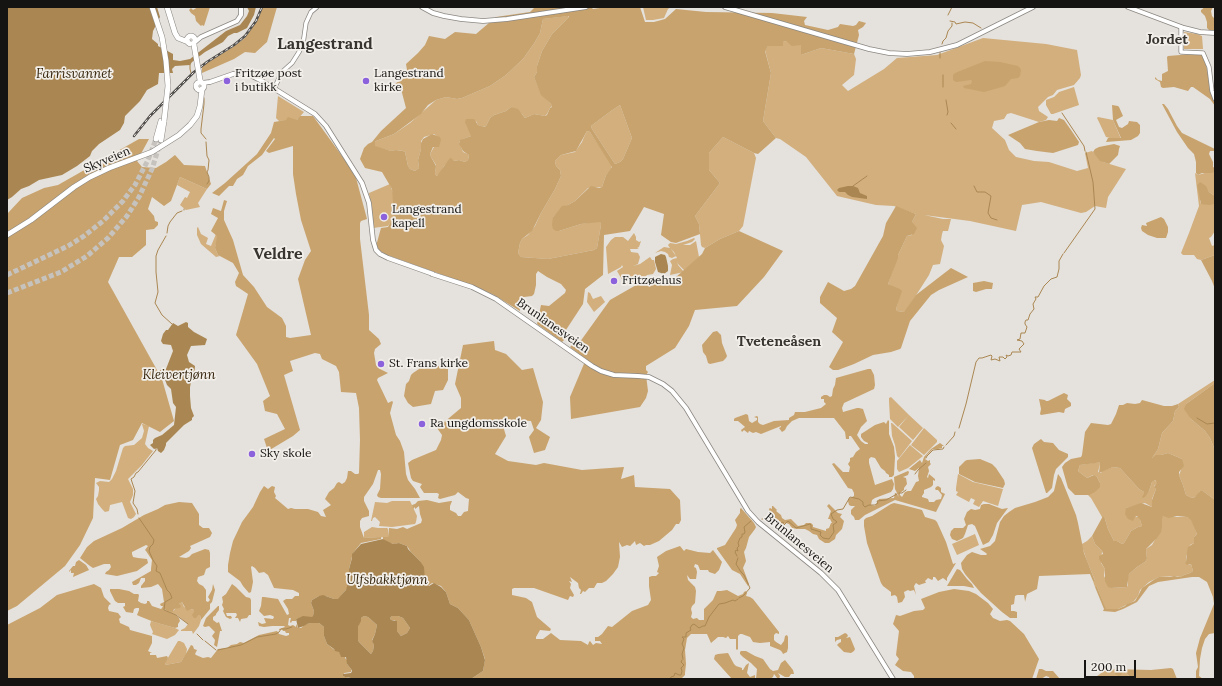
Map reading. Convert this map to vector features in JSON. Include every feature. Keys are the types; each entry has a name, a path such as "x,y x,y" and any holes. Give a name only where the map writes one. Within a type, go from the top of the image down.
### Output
{"highway":[{"path":"151,7 164,62 165,94 163,121 159,140"},
{"path":"168,7 176,32 181,37 193,42 200,84"},
{"name":"Skyveien","path":"7,235 35,218 90,177 109,168 152,152 188,128 196,118 200,108 200,84"}],"main road":[{"path":"193,42 237,21 242,15 241,7"},
{"path":"274,89 282,72 292,63 299,52 303,44 306,23 311,12 317,7"},
{"path":"422,7 433,13 444,16 483,21 511,19 586,7"},
{"path":"720,7 874,50 920,54 947,48 967,40 1033,7"},
{"path":"725,7 739,12"},
{"path":"1128,7 1182,27 1200,32 1215,33"},
{"path":"1182,27 1181,52 1203,53 1209,67 1212,91 1215,99"},
{"name":"Brunlanesveien","path":"200,84 210,82 224,76 247,74 312,112 319,118 358,175 368,197 373,242 377,252 388,258 484,292 597,368 614,375 642,376 657,381 673,395 693,421 748,511 759,523 820,573 838,590 893,679"}],"shaded area":[{"path":"198,7 210,7 204,26 201,26 196,21 195,16 189,10 191,8 193,10"},
{"path":"263,7 277,7 267,42 255,53 245,52 234,59 202,73 202,67 245,38 257,21"},
{"path":"535,7 591,7 593,9 606,7 640,7 645,22 654,22 665,19 676,9 706,12 772,13 807,17 804,21 805,25 828,30 838,27 840,24 853,26 859,21 866,23 858,30 859,35 854,54 821,48 801,55 801,45 792,46 786,41 783,42 783,46 768,46 765,51 771,73 763,121 776,138 758,154 723,137 709,153 709,170 720,183 695,216 699,224 700,234 676,243 671,242 661,235 664,214 644,207 630,231 604,235 603,275 585,289 583,304 562,336 565,339 562,342 537,324 541,305 549,306 565,293 566,290 561,284 538,271 536,274 534,294 521,299 519,306 520,311 494,295 479,288 387,255 380,251 376,246 381,228 388,227 394,215 392,189 382,172 365,168 360,159 364,148 406,108 401,89 394,87 393,85 404,78 404,74 407,70 406,64 425,45 429,36 445,39 455,32 476,34 496,17 530,12","holes":["569,16 552,34 542,51 537,66 537,72 534,77 541,95 551,104 552,107 547,115 534,114 525,118 518,109 511,107 506,111 494,115 484,127 478,125 474,119 466,119 465,122 471,136 460,140 459,144 463,151 469,155 468,160 465,162 459,160 454,161 450,158 437,176 435,174 436,166 430,154 433,147 439,147 441,140 440,137 432,134 423,139 418,160 419,168 415,171 410,169 408,166 405,152 396,150 391,151 375,146 376,141 394,134 421,114 428,105 436,100 446,97 457,99 462,98 490,86 506,75 523,59 540,33 543,19","620,105 632,138 623,159 615,164 591,126","587,131 590,132 612,167 606,175 602,187 599,188 591,186 575,201 568,205 562,206 553,217 552,225 553,229 559,231 581,224 600,222 601,225 597,248 594,250 548,259 521,257 518,253 520,243 522,239 532,231 561,176 560,170 556,166 555,161 561,155 576,151"]},
{"path":"643,7 671,7 668,9 664,18 646,20"},
{"path":"1205,7 1213,7 1211,11 1212,16 1215,19 1215,30 1209,30 1207,28 1205,16 1201,12 1201,10"},
{"path":"569,17 552,34 542,51 537,66 537,72 534,77 540,91 552,106 545,116 534,114 525,118 522,114 511,107 506,111 490,118 486,126 483,127 478,125 476,121 471,136 459,142 463,152 469,155 468,160 465,162 452,160 444,166 442,171 437,176 435,174 436,165 430,154 434,147 437,147 438,137 434,134 424,137 421,141 421,149 418,160 419,168 415,171 410,169 408,166 405,152 397,150 391,151 375,147 376,141 394,134 410,123 436,100 446,97 457,99 462,98 490,86 506,75 523,59 540,33 543,19"},
{"path":"1184,32 1202,36 1203,49 1184,49"},
{"path":"983,38 1046,44 1077,50 1081,75 1080,78 1074,85 1057,90 1038,107 1039,111 1048,117 1046,120 1039,122 1011,113 1007,114 1004,119 994,121 992,128 1005,140 1009,150 1016,157 1034,161 1049,162 1077,171 1088,168 1085,153 1092,151 1103,162 1126,169 1108,197 1106,208 1095,206 1086,212 1081,213 1041,202 1022,205 1016,231 970,221 924,215 951,219 948,231 943,231 942,234 941,240 944,246 940,264 933,265 929,275 906,311 897,311 896,309 901,291 888,284 898,255 907,236 912,235 912,222 916,214 894,206 876,205 837,196 806,157 780,139 776,138 763,121 771,73 765,50 768,46 783,46 783,42 786,41 801,45 801,55 821,48 854,54 856,59 854,75 842,85 848,91 884,69 897,58 937,55"},
{"path":"1193,54 1202,55 1205,60 1210,90 1215,106 1210,99 1193,87 1191,87 1188,91 1174,87 1163,88 1161,87 1160,82 1155,79 1155,77 1162,81 1162,74 1168,71 1168,56"},
{"path":"985,61 1000,62 1018,66 1021,70 1020,76 1018,78 1011,79 1005,86 984,92 964,88 963,86 971,84 971,80 956,82 953,80 953,75 955,73"},
{"path":"1074,87 1079,105 1051,114 1046,105 1046,100 1054,97 1059,92"},
{"path":"278,96 304,112 297,120 279,121 276,118"},
{"path":"1162,104 1164,104 1168,109 1182,133 1215,149 1215,151 1210,151 1209,154 1213,162 1213,167 1215,168 1215,172 1202,173 1198,175 1196,173 1194,154 1177,132"},
{"path":"620,105 632,138 623,159 615,164 591,126"},
{"path":"1112,105 1119,107 1123,116 1116,120 1119,127 1122,128 1128,124 1129,121 1137,122 1140,125 1140,133 1138,136 1131,140 1106,142 1108,138 1121,138 1113,120"},
{"path":"300,116 313,116 355,174 367,219 361,221 360,223 360,239 369,315 369,330 379,339 381,344 375,349 374,353 376,365 378,368 388,373 377,380 388,403 393,402 390,413 396,435 404,452 406,474 408,480 420,498 378,497 377,495 380,489 381,474 380,470 378,470 373,484 364,497 364,501 369,511 369,516 362,518 360,521 360,527 364,538 381,537 381,539 361,543 353,553 349,569 350,574 348,588 339,599 319,596 312,600 311,603 314,611 313,617 302,617 296,619 296,621 292,621 291,623 291,618 289,618 288,625 290,626 293,625 296,627 296,624 298,628 301,628 306,624 319,623 324,627 324,636 327,644 336,651 339,651 341,656 346,656 345,658 351,672 344,673 343,676 352,679 7,679 7,625 40,608 57,595 94,584 101,588 104,597 111,604 108,608 109,611 118,613 121,617 119,619 120,623 129,627 130,630 152,636 152,643 148,651 152,653 150,653 150,655 156,655 157,658 167,656 168,658 165,665 181,662 191,645 197,650 196,655 203,658 211,658 218,649 227,648 240,642 244,643 259,635 277,631 279,634 286,636 289,635 289,633 286,633 282,629 279,630 285,627 284,626 259,626 258,622 262,624 266,623 264,618 273,619 274,617 270,615 264,616 259,611 262,597 278,599 287,615 289,614 288,609 283,601 299,596 299,593 293,590 274,588 268,575 264,572 259,573 252,566 253,582 251,592 249,593 240,581 228,572 233,541 242,522 253,507 264,486 268,489 272,486 275,487 275,498 288,509 308,509 318,512 321,516 326,517 323,510 331,505 325,499 329,492 337,483 339,482 342,484 345,482 348,471 355,474 359,473 359,408 356,393 341,392 339,372 336,366 322,359 320,354 315,353 290,361 293,371 284,375 300,430 268,451 264,439 285,429 277,414 265,411 263,401 270,396 257,364 236,335 248,294 236,286 235,282 239,273 233,263 218,255 215,248 217,236 211,231 218,218 211,214 213,208 221,211 224,200 227,201 224,211 224,220 233,240 243,275 254,287 267,307 282,318 286,326 286,337 290,338 311,335 298,279 305,260 311,251 301,220 296,194 293,174 293,146 269,153 266,151 275,139 274,138 262,155 248,166 243,175 237,179 233,186 229,186 219,196 212,193 257,154 271,133 274,122 286,120 288,117 297,120"},
{"path":"1059,118 1064,120 1079,142 1078,145 1053,153 1037,151 1025,149 1020,143 1008,135 1039,122 1049,120 1057,121"},
{"path":"1097,118 1113,120 1121,139 1106,137"},
{"path":"587,131 590,132 612,165 611,169 606,175 602,187 588,188 575,201 562,207 553,217 559,231 581,224 600,221 601,225 597,248 594,250 548,259 521,257 518,253 520,243 535,226 561,176 560,170 556,166 555,161 561,155 575,152"},
{"path":"723,137 754,153 756,158 743,226 739,231 720,239 705,248 701,245 699,224 695,216 720,183 709,170 709,153"},
{"path":"139,139 149,139 137,161 142,167 156,168 175,155 184,165 205,166 211,184 207,189 180,177 171,201 164,206 152,197 148,209 154,216 155,221 158,222 158,225 154,229 146,230 146,245 132,257 119,257 108,282 162,379 174,421 160,432 142,423 133,440 120,445 110,480 95,478 93,518 80,545 65,566 17,606 7,611 7,214 22,198 44,188 58,185"},
{"path":"1114,144 1120,146 1118,155 1109,164 1100,161 1093,152 1099,147"},
{"path":"1208,172 1215,172 1215,196 1207,189 1200,201 1201,204 1215,204 1215,231 1209,238 1212,246 1215,245 1215,255 1201,260 1197,259 1194,255 1183,255 1181,253 1199,206 1195,173 1198,175"},
{"path":"180,177 207,189 198,203 200,207 186,210 180,205 185,197 187,198 190,192 177,185"},
{"path":"1200,182 1215,196 1215,204 1201,204 1197,185"},
{"path":"390,184 395,199 395,216 388,226 373,228 369,193"},
{"path":"896,206 916,214 912,222 917,228 914,234 907,236 898,255 888,284 902,291 896,309 897,311 904,312 916,295 951,268 968,277 931,295 910,321 900,349 873,355 838,370 833,370 829,367 843,342 832,332 837,318 820,303 820,297 828,282 844,291 855,286 883,236 886,223"},
{"path":"1161,217 1164,219 1168,227 1166,238 1157,238 1142,231 1142,225 1147,226 1146,223"},
{"path":"198,227 201,234 208,238 206,244 211,246 216,234 218,236 215,248 220,256 216,257 201,244 197,235"},
{"path":"739,231 783,251 764,277 737,306 695,310 689,326 675,348 646,366 646,370 648,372 646,375 648,391 646,398 640,407 571,419 570,397 586,359 570,347 573,344 577,346 610,300 638,284 655,278 676,277 702,254 705,248 720,239"},
{"path":"634,233 636,240 639,242 641,241 639,247 637,248 639,249 630,249 631,252 638,253 640,257 638,264 633,266 640,264 650,257 654,260 656,269 653,274 647,275 643,279 624,283 617,271 623,267 622,265 608,274 606,247 615,237 623,237 628,241"},
{"path":"694,238 695,239 692,242 683,245 690,245 696,241 699,257 685,271 677,261 678,265 684,272 670,275 672,265 670,261 677,258 676,256 672,258 669,257 668,254 661,251 655,253 664,247 670,248 668,245 670,243 676,244"},
{"path":"1215,255 1215,289 1201,260"},
{"path":"984,281 993,283 992,289 976,292 973,291 973,283"},
{"path":"588,292 593,299 601,296 605,302 594,312 587,302"},
{"path":"717,331 721,335 722,343 727,356 723,361 710,364 708,363 703,352 702,345 713,332"},
{"path":"494,341 495,350 506,354 522,370 533,368 543,402 541,420 536,428 550,437 545,450 534,453 529,437 534,430 531,421 513,420 503,426 506,436 495,454 508,461 536,465 544,463 582,470 624,467 621,479 634,475 635,487 670,489 680,500 681,520 679,524 676,524 672,530 659,541 650,545 644,546 640,543 636,545 635,541 630,546 627,545 622,547 619,542 620,557 618,567 606,581 597,583 594,588 589,588 580,594 581,590 578,583 570,577 572,582 569,581 571,584 570,588 574,595 573,597 570,596 568,600 534,588 512,589 512,595 526,598 532,602 537,617 551,629 550,631 540,630 536,639 543,639 551,633 560,640 581,641 588,645 590,641 593,645 596,643 602,644 600,641 595,641 595,637 598,637 608,626 612,627 632,611 648,605 651,600 649,577 656,576 659,573 657,572 659,566 657,557 666,551 680,546 684,551 686,549 710,553 713,550 722,562 719,570 715,574 709,572 708,570 700,570 698,565 695,564 694,567 696,568 697,572 696,579 690,579 687,575 688,580 695,587 696,591 695,603 691,609 691,617 693,619 697,618 699,620 704,620 704,609 713,600 717,591 727,590 738,596 746,591 746,596 753,599 779,632 779,634 776,633 774,635 774,640 781,645 785,636 787,635 787,652 783,654 780,650 770,646 770,642 753,642 750,637 742,634 738,636 737,650 736,639 730,639 728,636 726,638 718,637 711,643 707,634 691,634 687,638 685,650 685,675 681,679 471,679 483,671 485,659 469,620 458,608 450,604 446,592 441,586 432,583 428,586 427,585 420,561 407,546 399,543 388,543 383,539 383,537 388,537 389,528 397,529 403,527 407,529 421,523 422,520 419,506 413,509 412,505 418,501 427,500 439,503 452,501 450,510 458,516 461,516 464,512 468,511 469,499 458,492 455,495 440,499 438,498 439,494 437,493 424,493 420,487 422,484 413,481 411,478 408,463 436,450 442,435 437,428 461,408 461,398 455,384 463,345"},
{"path":"429,363 448,369 448,380 443,390 435,391 431,404 413,407 408,403 404,396 406,384 411,375 419,369 420,366"},
{"path":"871,369 874,375 874,389 844,403 842,408 843,412 857,408 863,409 867,421 861,427 857,435 865,444 868,443 864,441 861,434 875,425 884,422 886,424 888,420 889,421 889,434 894,447 895,457 894,475 889,477 875,458 871,457 869,459 869,463 875,485 892,479 894,484 893,489 891,492 872,500 871,505 875,506 879,499 894,498 895,493 899,497 895,489 894,477 908,471 908,475 903,477 906,478 907,484 900,495 902,497 905,492 911,491 916,482 919,481 919,468 915,471 909,469 920,460 922,463 924,457 931,449 940,443 944,446 942,446 942,448 933,449 925,459 928,461 930,460 931,464 928,467 929,471 927,477 928,478 929,474 935,479 935,481 933,480 933,485 931,487 924,490 922,496 928,499 929,502 934,502 941,499 942,495 935,489 936,487 938,486 941,488 941,492 945,494 936,512 895,500 865,515 859,520 855,520 851,514 851,510 855,506 849,505 848,501 848,499 854,496 854,493 852,489 848,488 832,464 834,463 843,472 849,472 850,467 848,464 850,458 853,457 860,449 851,436 849,436 849,439 846,439 845,432 834,418 799,418 792,421 782,432 779,428 781,426 761,434 749,431 748,433 744,430 742,432 741,430 745,427 738,421 734,421 735,418 746,414 748,415 749,421 752,423 757,420 757,418 754,417 757,416 758,422 763,425 774,421 789,420 795,412 805,412 821,408 826,404 824,399 821,399 821,397 824,395 830,397 832,396 836,378"},
{"path":"1215,380 1215,383 1186,404 1191,419 1205,431 1215,450 1215,500 1203,491 1200,491 1197,496 1192,498 1186,495 1179,475 1182,459 1168,453 1152,458 1158,449 1162,433 1173,421 1175,411 1179,407 1178,404"},
{"path":"1215,383 1215,450 1205,431 1191,419 1184,409 1186,404"},
{"path":"1064,393 1068,395 1067,399 1071,403 1071,406 1065,409 1064,413 1059,412 1040,414 1041,409 1039,399 1048,401"},
{"path":"891,397 909,415 898,427 890,419 889,398"},
{"path":"1142,400 1164,406 1178,404 1179,407 1175,411 1173,421 1162,433 1158,449 1152,458 1156,455 1168,453 1182,459 1184,466 1179,472 1179,475 1186,495 1192,498 1195,497 1200,491 1203,491 1215,500 1215,633 1209,634 1205,639 1202,648 1199,676 1203,679 1196,679 1196,671 1198,667 1196,653 1200,638 1214,604 1207,582 1199,577 1192,577 1158,582 1149,586 1137,602 1115,612 1103,611 1104,609 1095,587 1097,587 1106,609 1118,609 1135,601 1142,588 1155,579 1159,577 1180,577 1193,571 1191,564 1187,565 1185,563 1188,547 1194,543 1194,537 1197,534 1191,520 1187,517 1177,516 1169,518 1163,516 1161,532 1146,549 1147,559 1145,562 1129,574 1127,587 1108,587 1105,581 1105,569 1099,559 1099,556 1103,554 1095,544 1092,536 1103,516 1114,541 1122,544 1124,543 1131,531 1142,526 1137,516 1133,521 1128,519 1125,514 1126,508 1141,503 1152,507 1152,500 1156,489 1154,487 1157,483 1155,480 1152,482 1149,491 1143,498 1144,492 1139,489 1120,468 1113,467 1099,473 1099,462 1080,465 1078,471 1087,478 1094,475 1097,477 1100,487 1089,495 1075,495 1068,488 1062,467 1071,459 1081,457 1085,432 1091,423 1111,424 1119,405 1127,403 1140,403"},
{"path":"909,415 923,428 913,440 899,427"},
{"path":"891,423 912,441 899,458 897,456 892,436"},
{"path":"142,424 149,426 145,444 153,451 128,479 133,489 133,495 130,502 136,514 131,519 128,518 122,502 110,505 109,511 105,512 102,509 96,499 98,496 99,487 96,483 100,481 109,482 112,479 123,448 125,446 134,445 142,438 144,431"},
{"path":"924,428 937,440 937,442 924,455 911,445"},
{"path":"1041,439 1044,442 1053,443 1059,450 1068,454 1068,457 1056,469 1052,488 1047,493 1032,448 1034,444"},
{"path":"910,445 923,456 908,468 899,472 897,469 897,461"},
{"path":"980,459 992,464 996,468 1004,480 1005,484 1003,488 975,482 959,474 959,467 965,461"},
{"path":"1099,462 1098,472 1101,473 1102,471 1113,467 1120,468 1139,489 1144,492 1144,495 1149,491 1154,480 1158,483 1154,486 1156,489 1152,499 1152,507 1145,503 1126,508 1135,517 1139,517 1142,526 1131,531 1122,544 1114,541 1105,519 1102,517 1088,495 1100,483 1097,477 1093,475 1087,478 1078,471 1080,465"},
{"path":"958,474 973,482 1003,489 998,506 983,501 979,507 973,504 975,500 971,498 969,502 956,495 958,492 956,491 956,488"},
{"path":"1058,474 1076,515 1084,553 1095,581 1093,581 1090,574 1039,576 1037,589 1027,594 1025,602 1024,595 1015,596 1014,604 1011,605 1011,611 1017,612 1017,618 1010,618 981,593 965,574 961,563 967,555 972,552 986,555 987,554 980,549 990,546 995,541 1000,522 1004,516 1015,508 1048,497 1054,491"},
{"path":"392,501 410,501 417,516 415,524 392,527 379,526 380,522 375,517 371,521 375,502 387,503"},
{"path":"179,502 192,503 199,514 199,525 203,528 209,528 212,533 210,537 190,546 191,548 189,551 179,557 186,558 205,549 209,550 210,567 206,569 204,575 198,577 197,581 206,590 206,601 208,602 210,600 208,597 212,590 213,584 215,590 212,602 210,604 210,609 201,620 200,615 194,618 192,615 194,610 191,609 187,611 182,602 179,604 181,606 180,608 174,609 173,612 164,609 179,618 180,621 178,627 175,628 137,615 139,608 134,609 133,613 126,612 123,607 125,606 125,603 118,603 115,601 110,591 110,589 119,589 129,591 139,595 138,601 141,603 145,604 149,601 152,606 162,608 163,606 160,604 164,602 162,589 158,584 151,587 141,588 145,578 141,578 139,583 136,585 133,585 132,582 151,571 152,560 145,550 148,546 146,545 132,552 132,554 133,557 147,559 148,563 137,571 117,576 105,574 111,567 110,564 104,564 93,568 80,558 87,547 94,541 165,505"},
{"path":"894,503 922,510 925,517 935,520 946,542 953,564 956,563 947,578 947,581 943,578 938,581 935,577 933,577 932,580 928,578 925,581 926,583 919,585 916,583 914,586 916,595 914,590 908,590 904,592 905,597 902,602 898,603 897,597 895,595 891,596 891,592 881,583 867,543 864,526 864,520 866,518"},
{"path":"829,504 838,513 842,514 840,517 844,521 842,529 836,535 835,539 829,543 825,543 819,539 817,535 805,529 792,528 786,523 782,525 779,524 778,520 777,525 770,518 773,516 770,514 769,509 772,509 773,506 785,520 791,519 798,526 811,523 813,527 826,531 832,523 830,519 828,519 831,511 827,506"},
{"path":"989,504 1002,509 1008,508 997,523 989,542 983,545 975,526 972,524 968,525 963,538 957,541 952,539 950,535 954,528 963,528 966,525 964,519 967,512 971,509 980,509 981,505"},
{"path":"741,508 756,527 749,537 744,552 746,561 743,568 749,584 748,586 740,574 732,570 717,549 725,545 736,528 737,525 735,520 740,513"},
{"path":"1165,515 1166,517 1187,517 1191,519 1193,523 1197,534 1194,537 1194,543 1190,545 1186,562 1189,565 1191,564 1193,571 1180,577 1159,577 1149,582 1140,590 1134,601 1118,609 1106,610 1097,587 1095,587 1093,581 1095,581 1081,543 1082,544 1087,541 1092,536 1095,544 1102,551 1101,563 1105,569 1104,576 1111,588 1127,587 1129,574 1147,559 1146,549 1152,545 1162,528 1162,517"},
{"path":"372,527 387,528 388,537 364,538 364,532"},
{"path":"975,534 979,545 957,555 952,544"},
{"path":"79,560 86,565 89,570 73,577 74,573 71,573 71,570 69,571"},
{"path":"957,569 960,570 974,588 964,586 947,586"},
{"path":"232,584 251,600 251,615 247,618 241,619 240,622 238,618 235,618 237,615 236,613 226,613 227,616 231,616 232,618 230,619 226,617 223,611 222,597 226,594"},
{"path":"954,589 969,591 976,594 993,609 990,614 993,618 1000,621 1010,621 1024,634 1039,659 1032,679 914,679 911,672 903,671 895,665 899,659 896,655 899,631 893,624 896,615 900,616 914,611 923,610 925,608 921,599 939,592"},
{"path":"182,602 184,607 194,610 194,612 200,615 201,620 199,626 193,634 192,631 181,631 188,624 177,615 164,609 174,611"},
{"path":"218,606 219,610 213,617 213,620 217,623 219,622 222,631 220,631 217,647 214,645 215,640 212,636 215,632 209,626 203,626 206,618"},
{"path":"364,616 368,617 377,625 372,640 374,645 371,654 358,640 358,627 361,618"},
{"path":"392,616 403,618 410,628 407,633 401,636 397,631 395,620 391,620 390,618"},
{"path":"151,621 179,630 175,635 167,639 152,634 153,632 150,625"},
{"path":"845,633 848,636 846,638 850,637 855,649 851,653 844,652 837,645 841,642 841,639 835,642 835,637"},
{"path":"178,641 184,643 187,649 186,654 181,662 165,665 166,661"},
{"path":"741,651 746,651 763,659 773,671 778,670 781,663 785,660 793,670 794,674 791,674 789,677 785,677 778,673 780,676 779,679 774,674 770,679 756,679 757,669 740,654"},
{"path":"728,653 734,664 742,668 742,670 749,663 747,673 750,677 755,675 755,679 732,679 714,659 715,655"},
{"path":"1039,669 1053,671 1060,679 1050,679 1046,676 1041,679 1036,679"},
{"path":"1112,669 1151,670 1173,669 1177,679 1130,679 1124,671 1119,676 1115,674 1116,670"},
{"path":"1104,671 1124,671 1130,679 1093,679"}],"water":[{"name":"Farrisvannet","path":"7,7 157,7 160,17 153,31 152,39 158,44 158,46 173,54 173,60 180,61 190,59 226,31 240,25 249,11 247,7 256,7 254,15 247,28 228,36 223,42 205,52 190,65 175,66 172,69 173,73 159,73 158,84 147,90 140,101 125,116 124,123 120,130 99,144 92,151 90,156 62,175 39,180 21,189 7,200"},
{"path":"848,186 858,188 860,193 867,196 867,199 852,197 845,192 839,192 837,190"},
{"path":"661,254 665,255 668,266 668,271 664,274 658,272 655,262 655,257"},
{"name":"Kleivertjønn","path":"186,322 188,323 188,327 194,332 207,339 205,345 191,346 187,355 189,362 195,366 194,377 190,387 191,408 194,416 192,420 184,425 166,443 164,450 161,453 157,448 154,449 150,445 153,443 155,438 162,435 174,425 176,407 173,403 171,389 167,385 164,377 158,373 160,370 166,369 173,351 171,345 163,344 161,341 163,334 173,323 178,326"},
{"name":"Ulfsbakktjønn","path":"383,539 393,544 399,543 407,546 424,567 427,585 429,586 434,583 441,587 446,592 450,604 458,608 469,620 485,660 483,671 471,679 352,679 343,676 343,674 351,673 352,671 347,664 346,657 341,657 339,652 335,651 327,644 324,636 324,627 319,623 311,623 298,628 296,619 303,616 313,616 314,611 311,603 312,600 323,595 338,599 346,590 352,554 361,544","holes":["364,616 368,617 377,625 372,641 374,645 371,654 358,640 358,627 361,618","392,616 403,618 410,628 407,633 401,636 397,631 397,621 391,620 390,618"]}],"waterway":[{"path":"948,15 952,7"},
{"path":"950,21 955,22 956,24 965,22 973,23 981,28"},
{"path":"942,44 952,26 952,23"},
{"path":"940,52 940,58"},
{"path":"190,64 191,73"},
{"path":"943,75 943,87"},
{"path":"204,98 201,133 206,139"},
{"path":"946,100 947,115"},
{"path":"1062,113 1084,146 1085,151"},
{"path":"951,123 956,129"},
{"path":"206,142 207,156 209,160 207,172 209,181 207,184"},
{"path":"1064,253 1095,209 1093,182 1086,152"},
{"path":"853,186 867,176"},
{"path":"974,186 977,192 985,192 991,196 988,213 991,218 997,220"},
{"path":"167,233 170,222 177,213 182,211"},
{"path":"166,236 156,256 158,292 155,303 162,315 172,324"},
{"path":"959,428 976,362 979,358 991,355 991,360 995,359 1000,361 999,357 1003,357 1005,359 1007,357 1006,355 1011,355 1012,352 1021,352 1019,349 1024,344 1022,341 1017,340 1020,339 1021,333 1025,333 1027,327 1025,322 1028,320 1034,309 1033,304 1036,299 1035,297 1038,297 1044,286 1051,279 1057,277 1059,261 1063,254"},
{"path":"1197,418 1207,424 1215,423"},
{"path":"946,445 954,436 955,432"},
{"path":"926,458 933,450 943,449 944,447"},
{"path":"138,514 133,503 135,491 131,479 156,450 156,448"},
{"path":"915,474 926,463"},
{"path":"899,493 906,490"},
{"path":"762,519 775,519 778,525 783,522 784,525 788,521 796,528 810,524 811,529 821,532 820,535 823,538 829,539 834,532 833,525 837,522 833,519 831,514 837,510 843,509 850,497 859,499 863,502 865,507 875,505 878,503 877,501 886,500 897,494"},
{"path":"139,518 154,540 149,551 157,566 156,571 160,573 172,598 165,602 164,610 176,615 188,624"},
{"path":"737,556 735,552 736,550 738,551 738,543 742,537 742,534 745,532 744,527 751,521"},
{"path":"738,558 736,564 744,575 750,588 743,596 739,598"},
{"path":"683,659 682,654 684,648 682,644 684,639 682,637 686,637 686,633 691,630 690,628 692,625 694,624 699,628 705,626 709,617 719,604 738,599"},
{"path":"218,650 241,645 257,637 276,634 281,629 292,627"},
{"path":"197,634 203,640"},
{"path":"205,641 216,650"},
{"path":"670,679 675,673 681,675 681,668 684,665 681,662 682,660"}],"tunnel":[{"path":"7,275 68,246 103,221 123,201 135,185 148,160 156,139"},
{"path":"7,293 61,272 87,256 108,238 127,216 139,197 152,169 161,140"}],"railway":[{"path":"134,136 150,116 194,72 245,36 256,21 262,7"}],"place":[{"name":"Fritzøe post i butikk","path":"227,81"},
{"name":"Langestrand kirke","path":"366,81"},
{"name":"Langestrand kapell","path":"384,217"},
{"name":"Fritzøehus","path":"614,281"},
{"name":"St. Frans kirke","path":"381,364"},
{"name":"Ra ungdomsskole","path":"422,424"},
{"name":"Sky skole","path":"252,454"}],"district":[{"name":"Jordet","path":"1167,40"},
{"name":"Langestrand","path":"325,44"},
{"name":"Veldre","path":"278,254"},
{"name":"Tveteneåsen","path":"779,342"}]}
